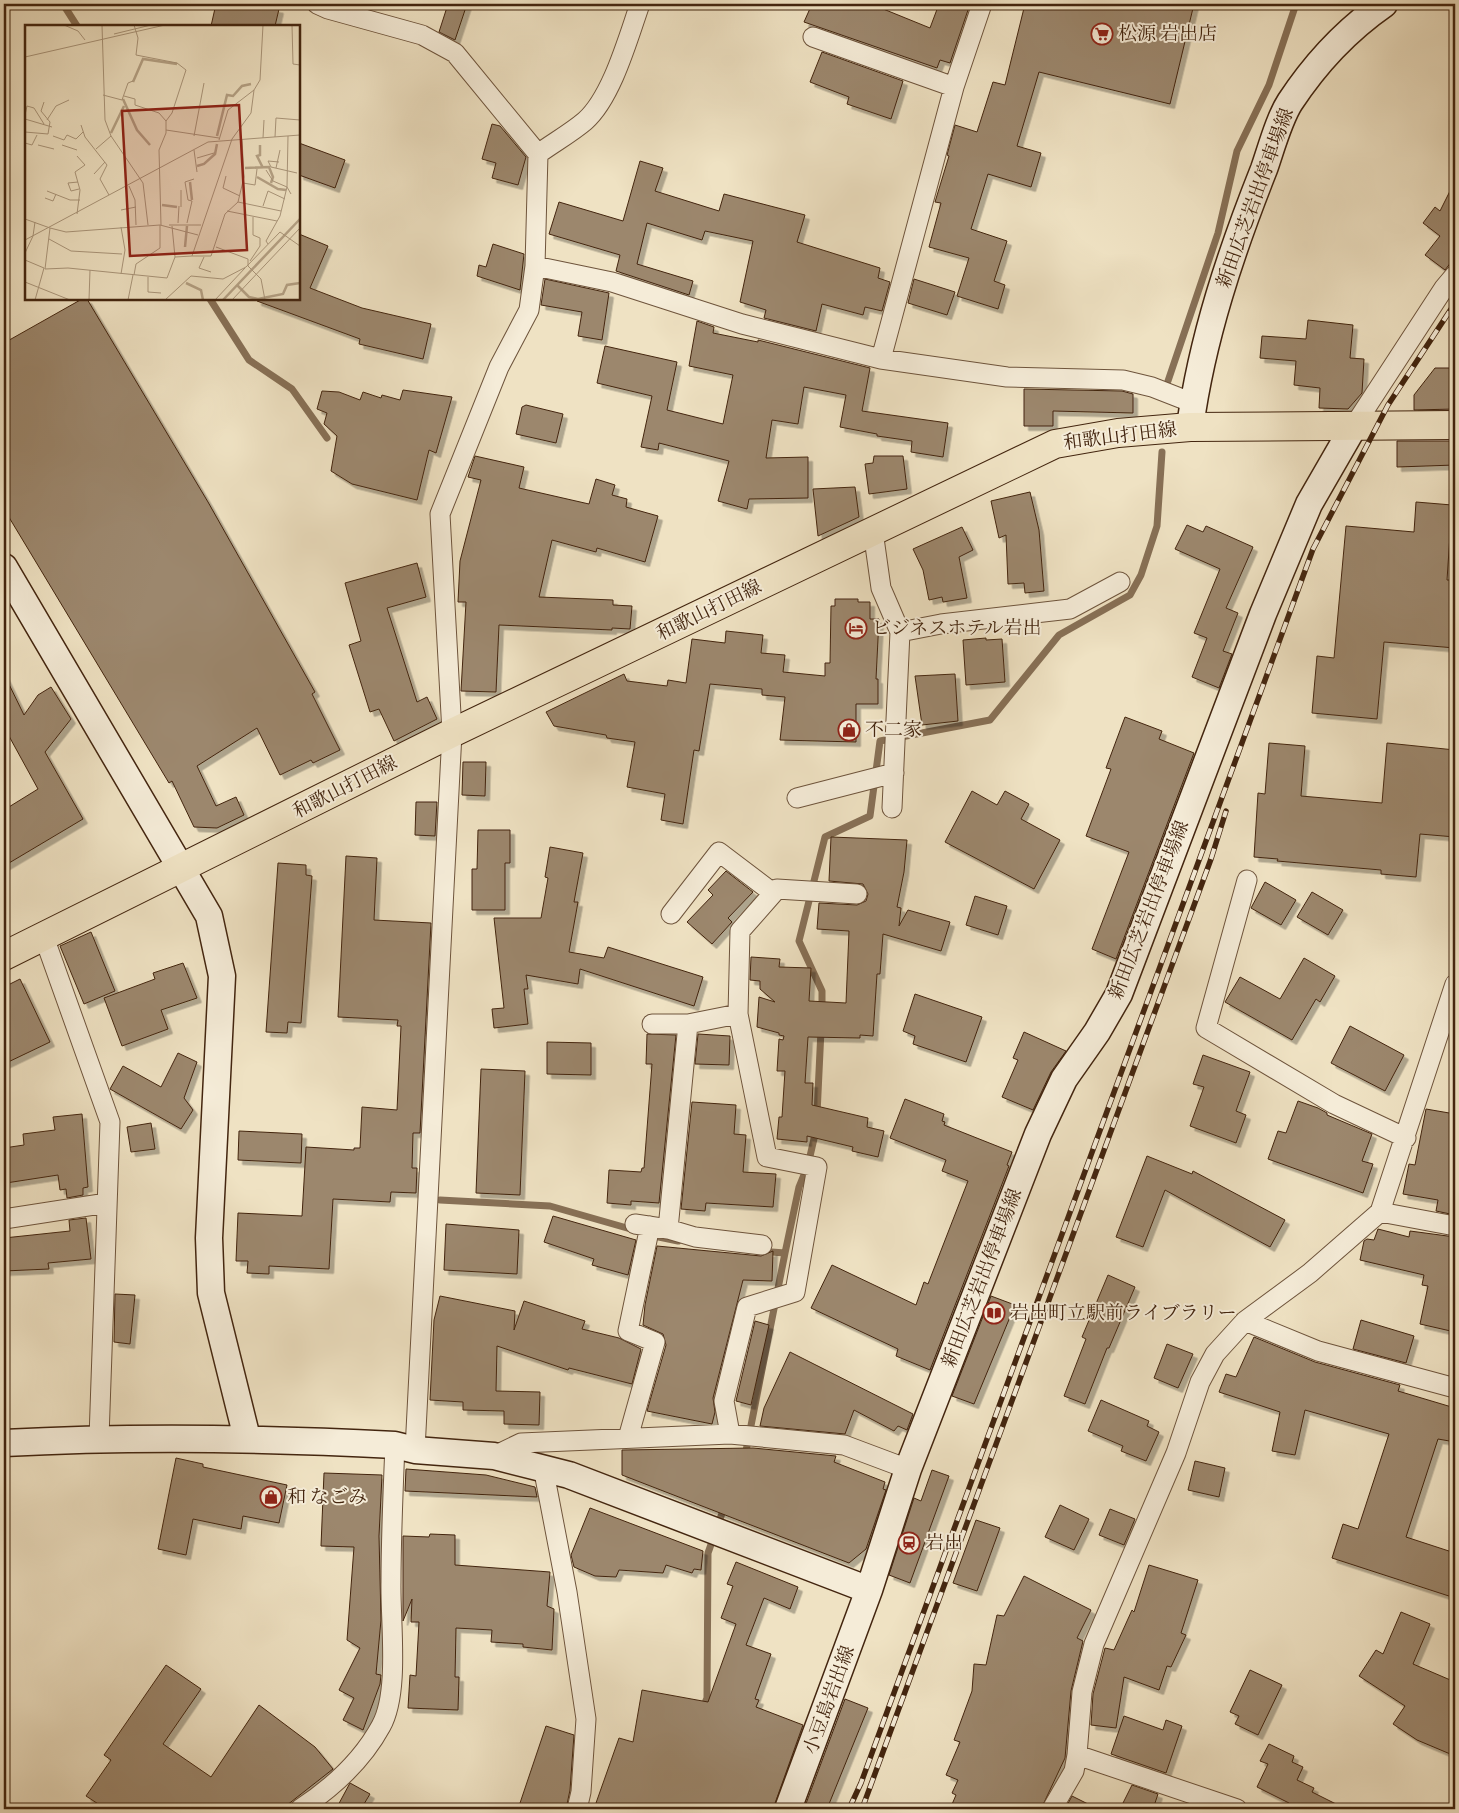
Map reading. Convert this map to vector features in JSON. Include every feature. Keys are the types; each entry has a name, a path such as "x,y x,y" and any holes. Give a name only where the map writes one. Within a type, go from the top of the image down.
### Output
{"main road":[{"name":"新田広芝岩出停車場線","path":"1192,415 1210,322 1252,199 1289,103 1320,62 1367,16 1384,4"},
{"name":"和歌山打田線","path":"4,956 452,733 1055,444 1118,433 1192,415 1354,426 1455,425"},
{"name":"新田広芝岩出停車場線","path":"869,1590 908,1470 1038,1134 1064,1079 1097,1032 1119,994 1263,614 1309,504 1354,426"},
{"path":"4,567 183,868 209,916 222,976 209,1238 211,1293 247,1438"},
{"path":"4,1443 99,1438 247,1438 405,1448 494,1456 569,1474 869,1590"},
{"name":"小豆島岩出線","path":"788,1809 869,1590"}],"street":[{"path":"300,1809 329,1790 351,1767 382,1725 392,1687 390,1581 405,1448 452,733 440,514 499,367 529,310 535,266 538,154 455,53 422,35 328,9 317,4"},
{"path":"538,154 586,120 597,106 619,66 640,4"},
{"path":"881,359 954,87 982,4"},
{"path":"813,37 954,87"},
{"path":"535,266 612,282 742,324 881,359 1007,377 1123,380 1152,387 1192,415"},
{"path":"1354,426 1444,288 1455,275"},
{"path":"873,531 882,588 900,632 892,808"},
{"path":"900,632 941,624 1070,609 1120,582"},
{"path":"797,798 894,773"},
{"path":"671,914 719,852 773,893"},
{"path":"1247,880 1206,1028 1334,1104 1406,1138"},
{"path":"730,1434 724,1401 748,1307 795,1292 817,1167 767,1158 738,1014 740,930 777,889 857,894"},
{"path":"44,937 110,1122 99,1438"},
{"path":"1052,1809 1074,1771 1082,1692 1094,1644 1172,1462 1200,1382 1214,1354 1245,1321 1310,1273 1380,1212 1406,1138 1455,984"},
{"path":"652,1024 688,1024 738,1014"},
{"path":"628,1438 655,1342 628,1331 651,1226 688,1024"},
{"path":"4,1219 107,1204"},
{"path":"1380,1212 1455,1226"},
{"path":"651,1226 695,1237 762,1245"},
{"path":"1245,1321 1318,1351 1455,1388"},
{"path":"494,1456 521,1444 730,1434 844,1445 908,1470"},
{"path":"543,1467 567,1592 586,1719 581,1792 577,1809"},
{"path":"1077,1755 1237,1809"}],"building":[{"path":"216,4 258,4 279,9 275,25 211,25"},
{"path":"448,4 467,4 455,40 439,32"},
{"path":"812,4 871,4 930,28 939,4 970,4 950,63 940,60 937,68 804,22"},
{"path":"1025,4 1194,4 1170,104 1039,72 1017,146 1041,153 1031,187 988,174 971,229 1007,241 994,281 1005,285 998,309 957,296 969,258 929,247 941,203 935,202 949,156 947,155 955,125 977,132 993,82 1005,85"},
{"path":"822,52 903,81 891,119 847,104 849,97 810,82"},
{"path":"492,124 500,126 526,157 518,185 492,178 496,163 482,159"},
{"path":"300,143 345,160 335,188 300,175"},
{"path":"640,161 663,168 655,191 719,211 724,194 805,215 797,242 880,268 878,278 890,282 882,311 865,307 863,315 822,304 816,331 764,318 766,310 740,302 753,241 705,231 702,240 647,223 637,264 693,281 689,295 616,271 620,255 549,234 559,202 623,221"},
{"path":"1455,181 1455,257 1445,270 1425,255 1440,236 1423,223 1435,207 1440,211"},
{"path":"300,234 328,246 310,288 362,308 431,324 423,359 359,344 360,339 257,301 300,300"},
{"path":"493,244 524,254 520,290 477,276 479,265 486,267"},
{"path":"545,279 609,293 602,340 578,336 582,312 541,305"},
{"path":"914,279 955,292 947,315 908,303"},
{"path":"80,300 88,300 208,502 315,692 312,694 340,750 313,763 311,760 280,775 257,728 197,766 216,806 236,797 244,815 217,828 194,827 172,781 169,783 4,509 4,343"},
{"path":"1308,320 1353,325 1350,358 1364,359 1362,393 1348,409 1319,408 1320,388 1294,385 1296,361 1260,358 1262,336 1306,339"},
{"path":"697,321 714,327 713,333 758,342 758,340 870,368 862,411 948,423 943,457 911,452 912,441 877,436 877,434 840,427 846,395 804,387 798,424 772,420 766,458 808,457 808,498 749,499 747,509 718,501 729,461 659,443 658,450 641,447 652,396 597,383 605,346 677,362 667,410 723,424 733,375 689,366"},
{"path":"1435,368 1455,368 1455,409 1414,410 1414,395"},
{"path":"1024,389 1122,391 1133,394 1133,413 1053,411 1053,426 1024,426"},
{"path":"403,390 452,397 436,453 429,450 417,500 352,484 331,471 337,436 324,424 327,413 317,409 322,391 339,392 360,400 363,392 381,398 382,395 400,400"},
{"path":"526,405 563,414 556,443 516,434 522,407"},
{"path":"1397,441 1455,441 1455,465 1397,467"},
{"path":"475,456 524,467 519,488 589,504 596,479 615,485 612,495 627,499 626,507 658,516 645,562 597,548 596,552 552,540 539,597 613,600 613,605 632,606 630,629 612,628 612,630 499,625 496,692 461,691 466,602 458,602 460,561 481,480 468,477"},
{"path":"874,456 903,456 907,489 869,494 865,464 873,463"},
{"path":"855,487 859,517 818,536 813,489"},
{"path":"1030,492 1039,530 1044,591 1025,593 1024,583 1008,584 1006,535 999,538 991,501"},
{"path":"1416,502 1452,505 1447,580 1455,580 1455,648 1384,642 1377,719 1312,713 1317,656 1334,658 1346,526 1414,532"},
{"path":"1187,525 1203,532 1206,526 1253,547 1226,608 1238,613 1223,651 1232,654 1219,688 1192,677 1207,638 1194,633 1220,569 1175,549"},
{"path":"962,527 973,550 959,557 967,598 943,602 942,597 929,600 923,570 913,549"},
{"path":"417,563 426,597 387,608 417,702 427,697 437,719 394,741 379,709 370,712 349,645 361,641 345,583"},
{"path":"835,599 858,599 858,602 870,602 870,619 879,619 876,679 878,679 878,704 856,704 856,742 780,740 785,697 762,695 762,689 710,684 699,751 694,750 683,824 661,820 665,794 627,787 635,742 607,738 606,735 554,726 546,712 624,674 627,681 667,686 668,680 686,683 692,639 725,643 726,631 763,635 761,653 785,655 783,672 825,676 825,663 830,663 831,606 835,606"},
{"path":"986,638 986,640 1002,639 1005,682 966,685 963,640"},
{"path":"4,674 24,715 38,695 51,687 71,719 45,752 83,819 4,866 4,810 38,789 4,727"},
{"path":"955,674 958,721 922,725 915,676"},
{"path":"1125,717 1162,731 1159,739 1194,753 1116,959 1092,949 1129,852 1086,836 1111,769 1106,768"},
{"path":"1269,743 1305,746 1301,796 1382,803 1387,743 1455,750 1455,837 1420,834 1416,877 1381,874 1381,870 1277,861 1278,859 1254,857 1258,793 1265,794"},
{"path":"463,762 486,762 485,796 462,795"},
{"path":"972,791 997,805 1005,791 1029,804 1021,819 1060,840 1034,889 945,842"},
{"path":"416,802 437,802 435,836 415,835"},
{"path":"478,830 510,830 510,863 505,863 505,910 472,910 472,869 477,869"},
{"path":"831,837 907,840 904,872 897,907 901,908 899,926 908,910 950,922 941,951 883,934 880,974 877,974 873,1036 860,1035 860,1038 808,1037 805,1083 813,1083 812,1105 868,1118 867,1127 884,1131 878,1157 852,1151 853,1147 807,1136 807,1142 777,1139 779,1117 782,1117 785,1071 777,1071 779,1039 783,1040 784,1036 757,1027 759,997 775,1002 760,989 760,981 750,980 751,957 780,959 779,967 811,968 809,1001 846,1003 849,931 817,929 819,903 857,905 866,901 868,894 863,884 829,881"},
{"path":"550,847 583,853 574,902 578,902 569,952 604,958 608,947 703,977 694,1006 580,969 578,984 526,975 528,989 524,989 528,1024 494,1028 492,1009 504,1008 494,918 541,918 548,878 545,877"},
{"path":"346,856 377,858 374,920 431,923 420,1133 413,1133 412,1168 417,1168 416,1193 391,1192 390,1202 333,1199 329,1269 269,1266 269,1274 247,1273 248,1261 236,1261 238,1213 302,1216 306,1147 354,1150 354,1148 360,1148 362,1107 397,1110 401,1026 397,1026 398,1020 338,1017"},
{"path":"278,863 306,865 306,875 312,876 301,1023 288,1022 287,1033 266,1032"},
{"path":"726,871 753,892 728,918 732,922 712,944 687,922 713,895 708,890"},
{"path":"1265,882 1296,900 1281,925 1251,908"},
{"path":"1312,892 1343,910 1328,935 1297,917"},
{"path":"975,896 1007,906 998,935 966,925"},
{"path":"91,932 115,991 84,1004 60,946"},
{"path":"1304,958 1335,976 1320,1002 1316,999 1292,1040 1225,1002 1240,977 1280,999"},
{"path":"183,963 197,998 161,1010 168,1029 122,1046 104,998 155,979 153,973"},
{"path":"20,979 50,1042 4,1064 4,987"},
{"path":"915,994 982,1017 966,1062 913,1044 915,1036 903,1031"},
{"path":"1350,1026 1404,1055 1385,1091 1331,1063"},
{"path":"1024,1032 1066,1051 1051,1072 1033,1110 1002,1097 1018,1060 1013,1058"},
{"path":"647,1034 676,1035 659,1203 631,1201 631,1205 607,1203 609,1170 641,1172 642,1168 644,1168 652,1064 646,1064"},
{"path":"698,1034 730,1036 729,1065 695,1064"},
{"path":"547,1042 591,1043 591,1075 547,1074"},
{"path":"178,1053 197,1062 184,1098 193,1110 181,1129 110,1089 123,1066 161,1087"},
{"path":"1203,1055 1250,1072 1236,1111 1246,1115 1236,1143 1190,1126 1204,1087 1193,1084"},
{"path":"481,1069 525,1071 520,1195 476,1193"},
{"path":"905,1099 944,1114 942,1121 945,1122 944,1125 1012,1152 1007,1165 1009,1166 930,1370 896,1356 898,1349 811,1308 832,1265 916,1305 924,1282 928,1284 968,1181 942,1171 946,1160 890,1138"},
{"path":"1298,1101 1318,1108 1327,1113 1327,1115 1372,1134 1362,1161 1373,1164 1363,1193 1268,1159 1278,1131 1286,1133"},
{"path":"692,1102 736,1105 734,1134 746,1135 743,1172 776,1174 773,1207 706,1203 705,1211 681,1209"},
{"path":"1426,1109 1455,1114 1455,1215 1436,1211 1438,1200 1403,1194 1409,1164 1415,1165"},
{"path":"82,1114 88,1187 83,1188 83,1195 67,1198 66,1189 60,1190 58,1175 6,1183 4,1148 24,1145 23,1134 55,1130 53,1117"},
{"path":"151,1123 155,1149 131,1152 127,1127"},
{"path":"239,1131 302,1134 301,1163 238,1160"},
{"path":"1147,1156 1192,1174 1193,1171 1285,1220 1270,1247 1165,1190 1143,1247 1116,1237"},
{"path":"553,1216 636,1240 628,1275 592,1265 594,1259 544,1242"},
{"path":"86,1218 91,1259 48,1263 49,1269 4,1271 4,1238 70,1231 69,1220"},
{"path":"446,1224 519,1230 517,1274 444,1270"},
{"path":"1378,1229 1409,1237 1410,1231 1455,1237 1455,1332 1420,1324 1428,1286 1422,1285 1424,1275 1360,1260 1364,1241 1367,1239 1374,1240"},
{"path":"657,1246 761,1256 773,1251 772,1281 743,1280 713,1398 715,1412 712,1424 647,1411 666,1345 663,1334 643,1325 645,1305"},
{"path":"1108,1275 1135,1287 1109,1348 1107,1348 1085,1404 1064,1396 1086,1339 1082,1337"},
{"path":"115,1294 135,1295 130,1344 114,1342"},
{"path":"440,1296 515,1311 514,1330 524,1301 585,1321 582,1329 619,1338 641,1349 632,1384 569,1368 568,1370 497,1346 496,1391 540,1392 539,1425 504,1424 504,1411 463,1410 463,1402 430,1400 434,1320"},
{"path":"991,1296 1015,1305 974,1404 952,1396"},
{"path":"1361,1320 1414,1336 1406,1363 1353,1349"},
{"path":"755,1321 769,1325 751,1405 736,1401"},
{"path":"1254,1337 1315,1362 1400,1385 1398,1391 1455,1408 1455,1442 1438,1439 1406,1537 1455,1553 1455,1598 1332,1558 1343,1524 1358,1529 1389,1434 1305,1410 1295,1455 1272,1451 1280,1412 1219,1392 1226,1374 1236,1377"},
{"path":"1167,1344 1193,1354 1178,1388 1154,1378"},
{"path":"790,1352 913,1414 907,1430 898,1426 894,1431 854,1410 845,1434 760,1426 764,1408"},
{"path":"1101,1400 1149,1421 1147,1426 1159,1432 1146,1461 1121,1451 1123,1446 1088,1431"},
{"path":"753,1448 836,1456 834,1462 885,1482 883,1489 886,1490 866,1549 849,1563 622,1475 622,1450"},
{"path":"176,1458 203,1464 203,1467 287,1485 279,1523 243,1516 241,1529 193,1519 186,1555 158,1549"},
{"path":"1195,1461 1225,1468 1219,1497 1188,1490"},
{"path":"406,1469 486,1475 535,1487 537,1497 405,1491"},
{"path":"932,1470 949,1476 910,1583 889,1575 914,1498 921,1501"},
{"path":"324,1473 382,1475 379,1536 381,1620 376,1674 381,1675 380,1684 363,1730 343,1720 354,1698 339,1690 360,1648 347,1640 354,1547 321,1546"},
{"path":"1060,1505 1089,1519 1074,1550 1045,1537"},
{"path":"590,1508 703,1551 701,1570 694,1569 692,1573 666,1565 663,1573 619,1570 616,1577 595,1576 574,1567 571,1555"},
{"path":"1110,1509 1135,1519 1124,1545 1099,1535"},
{"path":"976,1520 1000,1528 977,1591 953,1583"},
{"path":"430,1534 455,1535 455,1565 550,1572 547,1606 554,1609 552,1650 523,1647 523,1644 491,1642 492,1630 456,1628 455,1677 459,1677 458,1710 408,1708 410,1675 416,1676 419,1622 411,1622 412,1599 403,1621 403,1536 429,1537"},
{"path":"736,1562 798,1587 790,1609 764,1598 746,1645 771,1654 755,1699 759,1700 756,1707 803,1725 773,1809 615,1809 596,1803 619,1738 633,1742 642,1690 708,1702 736,1624 721,1618 733,1586 727,1584"},
{"path":"1149,1565 1198,1580 1181,1633 1186,1635 1171,1667 1167,1666 1159,1690 1124,1677 1116,1728 1091,1725 1093,1694 1105,1648 1114,1650 1132,1610 1134,1612"},
{"path":"1024,1576 1091,1610 1077,1638 1083,1641 1071,1691 1065,1758 1041,1809 950,1809 956,1795 952,1793 958,1780 946,1775 960,1742 954,1740 972,1691 974,1664 986,1665 997,1615 1004,1616"},
{"path":"1401,1612 1430,1624 1413,1664 1455,1682 1455,1756 1417,1740 1393,1724 1405,1706 1359,1676 1376,1650 1383,1654"},
{"path":"166,1665 201,1689 163,1744 211,1777 259,1705 315,1747 333,1769 282,1809 106,1809 86,1796 111,1760 104,1755"},
{"path":"1250,1670 1282,1685 1258,1735 1235,1724 1239,1716 1230,1712"},
{"path":"845,1699 868,1708 827,1809 804,1809"},
{"path":"1124,1716 1163,1730 1166,1720 1182,1726 1166,1773 1111,1754"},
{"path":"546,1726 574,1735 570,1790 566,1809 518,1809"},
{"path":"1269,1744 1294,1756 1292,1762 1303,1767 1297,1780 1314,1788 1312,1792 1346,1809 1286,1809 1289,1803 1257,1787 1268,1764 1260,1761"},
{"path":"350,1783 370,1794 361,1809 336,1809"},
{"path":"1132,1785 1158,1794 1153,1809 1120,1809"},
{"path":"1072,1796 1098,1809 1065,1809"}],"waterway":[{"path":"63,4 76,25"},
{"path":"1168,381 1218,233 1237,151 1269,85 1296,4"},
{"path":"211,300 249,360 292,389 327,438"},
{"path":"822,1009 822,991 799,941 825,837 870,816 880,741 990,720 1059,635 1130,595 1141,575 1157,526 1162,452"},
{"path":"817,1114 821,1030"},
{"path":"785,1253 799,1187 808,1165 816,1130"},
{"path":"440,1200 550,1206 634,1230"},
{"path":"654,1236 678,1241"},
{"path":"745,1456 785,1253 760,1251"},
{"path":"702,1710 707,1698 708,1553 725,1505"}],"railway":[{"path":"849,1809 861,1783 1313,549 1388,405 1455,303"},
{"path":"862,1809 1211,859 1226,811"}],"place":[{"name":"松源 岩出店","path":"1102,34"},
{"name":"ビジネスホテル岩出","path":"856,628"},
{"name":"不二家","path":"849,730"},
{"name":"岩出町立駅前ライブラリー","path":"994,1313"},
{"name":"和 なごみ","path":"271,1497"},
{"name":"岩出","path":"909,1543"}]}
